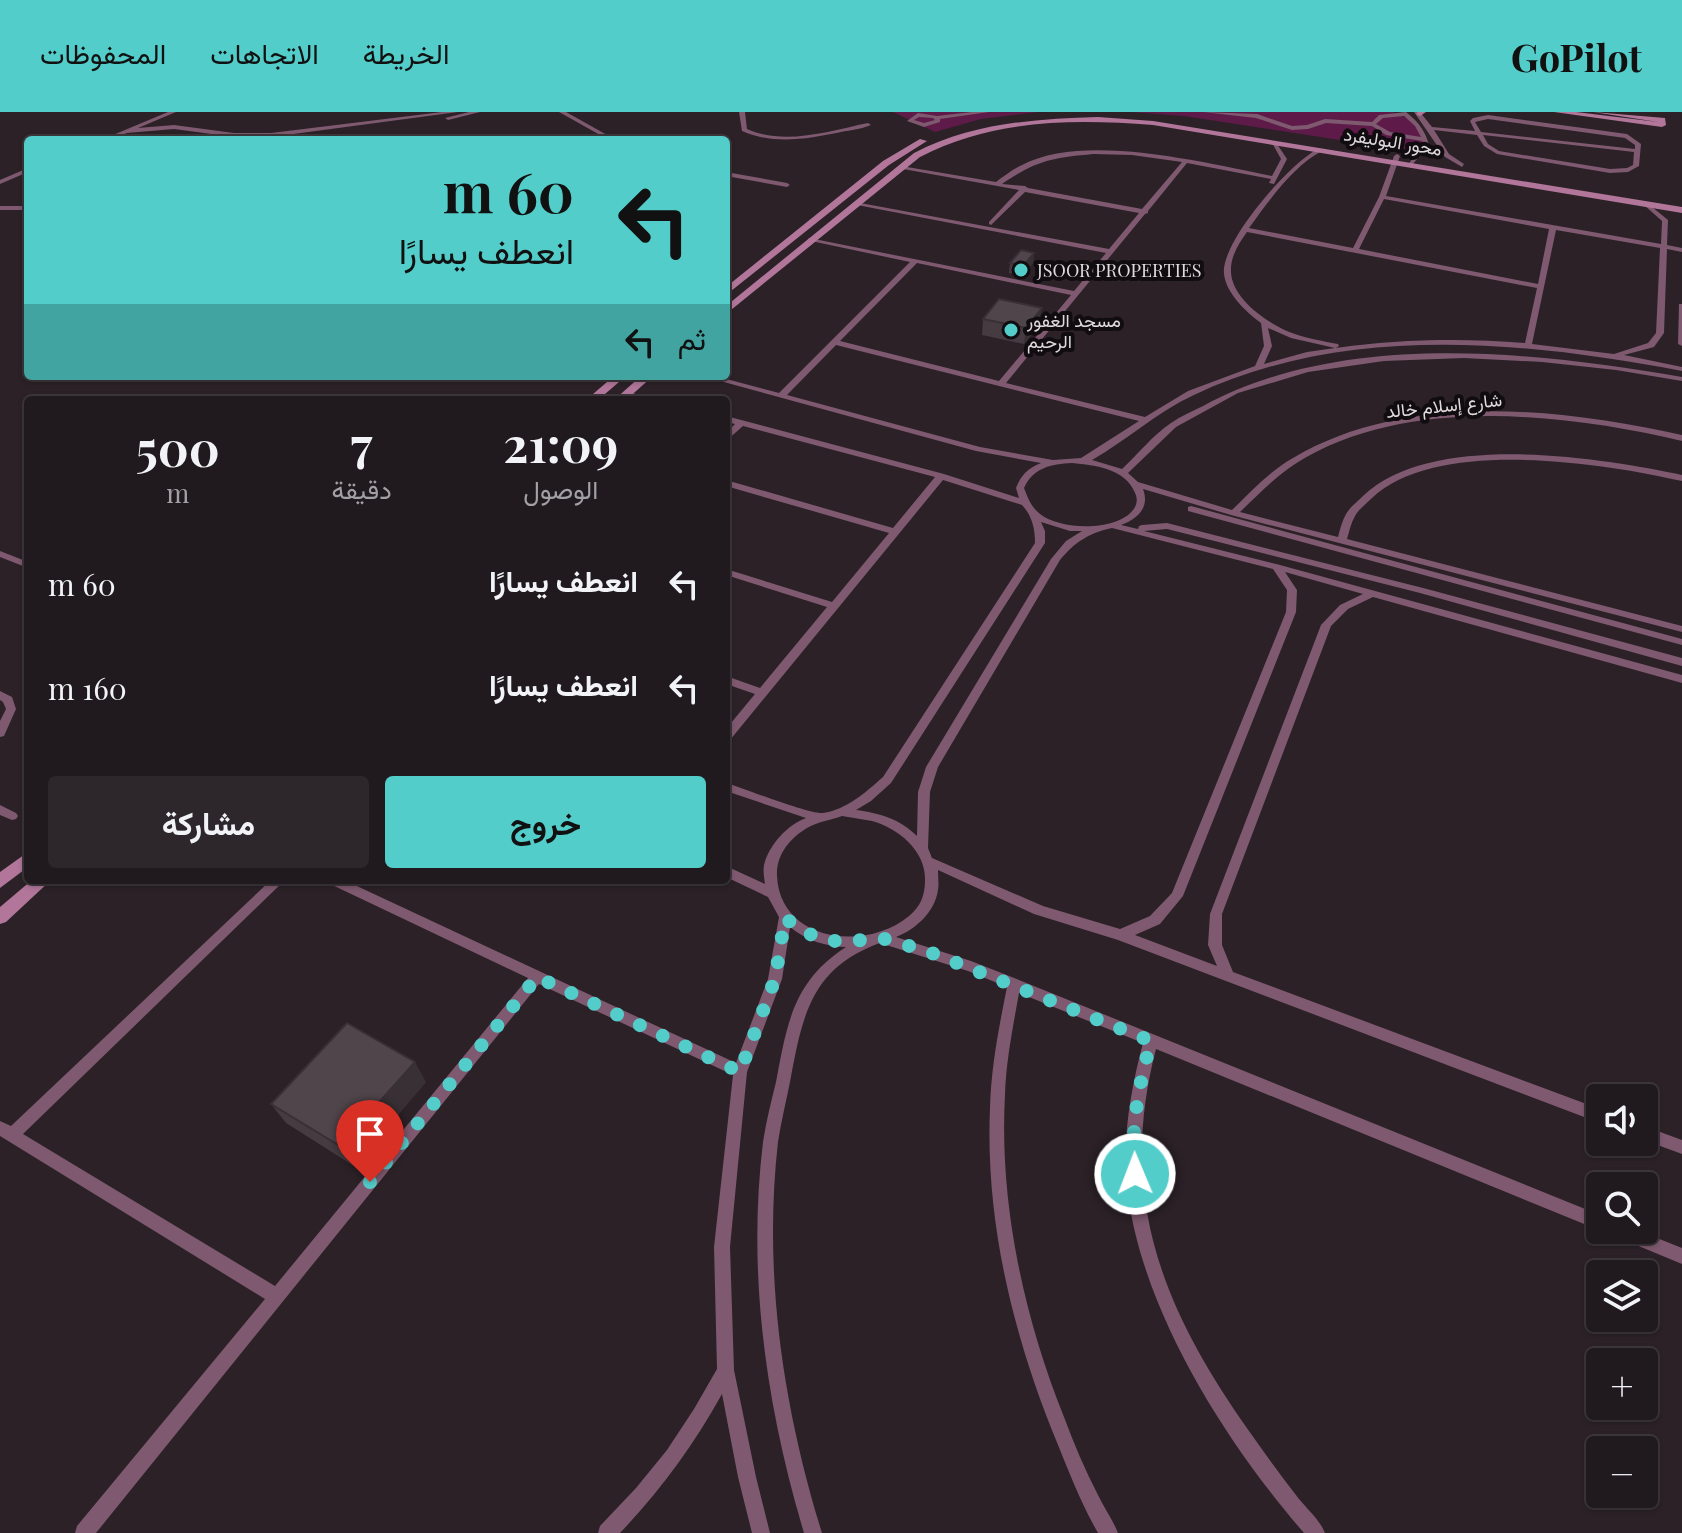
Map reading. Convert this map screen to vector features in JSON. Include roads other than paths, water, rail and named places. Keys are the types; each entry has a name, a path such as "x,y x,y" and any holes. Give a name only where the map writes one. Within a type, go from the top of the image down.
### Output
{"street":[{"path":"114,136 173,112"},
{"path":"126,131 181,127 234,135 271,135 455,112"},
{"path":"293,136 412,124 477,112"},
{"path":"562,112 606,136"},
{"path":"742,112 744,130 758,136 803,137 868,125"},
{"path":"935,121 986,112"},
{"path":"1206,112 1246,115 1292,128 1325,121 1373,124 1388,134 1440,146"},
{"path":"1558,112 1662,123 1597,112"},
{"path":"1373,124 1381,116 1405,113 1420,129 1426,142 1427,153 1412,161"},
{"path":"1420,113 1433,128 1446,156 1462,165"},
{"path":"1565,113 1567,127"},
{"path":"917,114 943,127"},
{"name":"محور البوليفرد","path":"730,289 898,155 931,137 977,124 1033,115 1117,114 1200,123 1396,159"},
{"path":"1198,117 1243,120 1246,115"},
{"path":"1488,117 1627,136 1638,142 1635,168 1605,170 1497,152 1488,147 1476,131 1473,120 1488,117"},
{"name":"محور البوليفرد","path":"730,308 859,200 933,146 963,135 1009,125 1060,120 1140,121 1320,150 1462,165 1682,202"},
{"path":"1433,128 1638,151"},
{"path":"151,129 196,136"},
{"path":"1273,142 1283,152 1284,159 1271,184 1273,190"},
{"path":"1320,150 1297,163 1282,184 1273,190 1232,252 1228,277 1233,290 1264,324 1308,341 1358,348"},
{"path":"999,183 1032,163 1068,155 1128,154 1274,178"},
{"path":"1355,250 1382,197 1396,159"},
{"name":"محور البوليفرد","path":"1412,161 1682,210"},
{"path":"1001,384 1185,162"},
{"path":"903,167 1146,212"},
{"path":"0,182 24,172"},
{"path":"730,175 787,185"},
{"path":"991,223 1025,188"},
{"path":"1382,197 1682,250"},
{"path":"859,200 1114,250"},
{"path":"859,200 991,223 1114,250"},
{"path":"1613,356 1651,345 1660,333 1665,247 1663,216 1646,204"},
{"path":"0,208 24,208"},
{"path":"1528,346 1553,227"},
{"path":"1247,230 1539,286"},
{"path":"811,239 1077,294"},
{"path":"781,396 915,261"},
{"path":"1682,306 1682,344"},
{"path":"1258,367 1268,346 1264,324"},
{"path":"835,342 1145,420"},
{"path":"1083,461 1191,393 1258,367 1311,354 1430,344 1528,346 1613,356 1682,369"},
{"path":"1123,473 1151,443 1214,402 1281,377 1332,365 1415,357 1490,357 1570,362 1682,379"},
{"path":"596,396 616,380"},
{"path":"624,396 643,380"},
{"path":"721,380 979,449 1052,462 1083,461 1123,473 1135,484 1142,498 1138,511 1115,526"},
{"name":"شارع إسلام خالد","path":"1234,513 1270,478 1302,456 1351,435 1408,422 1477,415 1536,415 1598,421 1682,438"},
{"path":"730,420 941,476 1028,506 1057,525 1135,529 1682,679"},
{"path":"730,434 741,423"},
{"path":"1342,540 1351,513 1367,496 1400,477 1441,465 1509,457 1546,457 1626,466 1682,478"},
{"path":"842,812 867,798 887,780 1040,543 1040,531 1020,495 1022,481 1033,470 1052,462"},
{"path":"730,732 941,476"},
{"path":"730,484 895,532"},
{"path":"1135,484 1234,513 1682,629"},
{"path":"1152,489 1161,498 1212,517 1682,642"},
{"path":"1135,529 1167,526 1423,591 1682,662"},
{"path":"923,847 924,792 932,767 1056,559 1069,543 1092,529"},
{"path":"0,554 24,563"},
{"path":"1121,935 1155,920 1177,896 1291,612 1292,590 1277,567"},
{"path":"730,573 834,606"},
{"path":"1229,977 1215,945 1216,914 1326,625 1344,607 1371,594"},
{"path":"730,681 762,693"},
{"path":"0,695 8,700 11,709 0,733"},
{"path":"730,788 816,817"},
{"path":"0,809 12,816"},
{"path":"813,1533 801,1499 774,1366 765,1248 771,1142 797,1015 813,984 836,959 874,940 902,929 924,907 933,880 931,862 923,847 897,824 862,813 842,812 816,817 797,827 776,848 767,874 769,892 785,918 801,930 821,939 874,940 927,951 1586,1217"},
{"path":"0,881 24,861"},
{"path":"931,862 1039,910 1121,935 1586,1111"},
{"path":"730,873 769,892"},
{"path":"0,917 38,884"},
{"path":"275,884 6,1131 277,1297"},
{"path":"340,884 740,1072"},
{"path":"761,1533 726,1370 722,1247 740,1072 775,979 785,918"},
{"path":"84,1533 537,977"},
{"path":"1014,984 1001,1052 997,1128 1002,1213 1020,1306 1050,1409 1097,1514 1109,1533"},
{"path":"1151,1041 1137,1093 1133,1152 1139,1217 1159,1287 1193,1361 1224,1411 1316,1533"},
{"path":"1658,1138 1682,1147"},
{"path":"1652,1244 1682,1256"},
{"path":"607,1533 646,1494 692,1433 726,1370"}],"place":[{"name":"JSOOR PROPERTIES","path":"1021,270"},
{"name":"مسجد الغفور الرحيم","path":"1011,330"}]}
